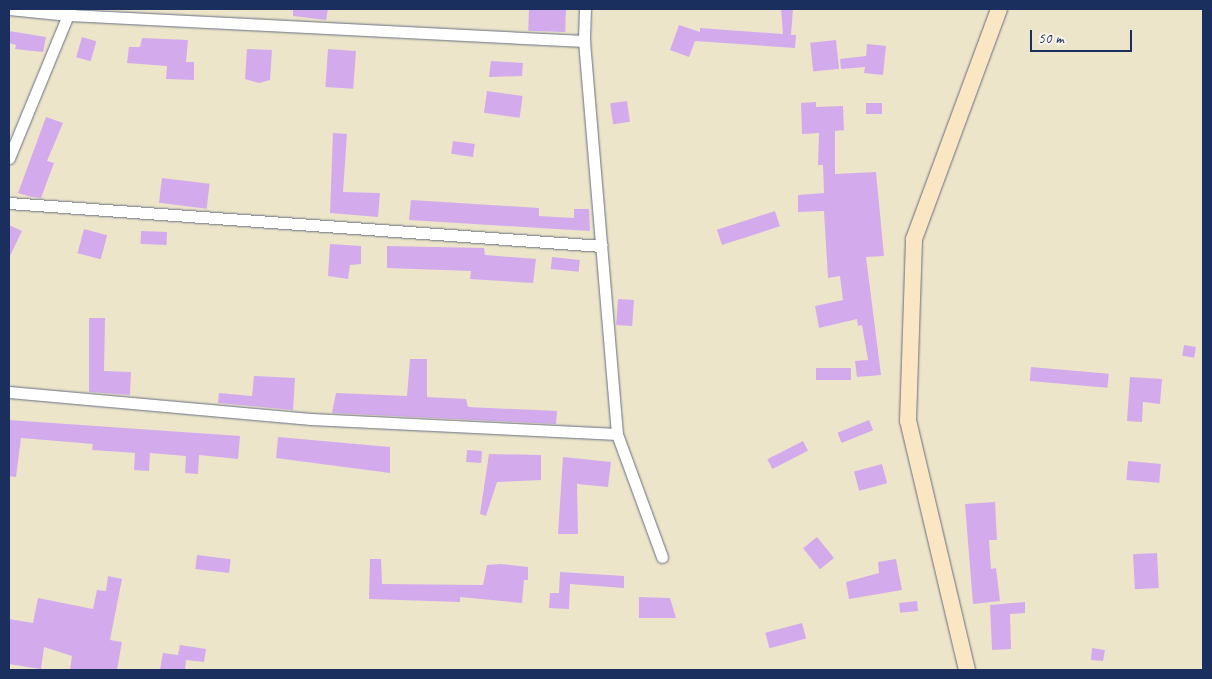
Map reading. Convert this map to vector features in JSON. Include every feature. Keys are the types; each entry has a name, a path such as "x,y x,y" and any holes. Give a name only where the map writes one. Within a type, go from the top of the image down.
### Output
{"main road":[{"path":"967,670 908,421 914,240 999,9"}],"street":[{"path":"9,9 584,42"},
{"path":"585,9 584,42 617,434 662,557"},
{"path":"9,158 70,12"},
{"path":"9,203 601,246"},
{"path":"9,392 311,419 617,434"}],"building":[{"path":"293,9 328,9 326,20 293,16"},
{"path":"529,9 566,9 565,32 528,31"},
{"path":"781,9 793,9 791,35 796,35 795,48 695,41 689,57 670,50 679,25 700,32 700,28 783,34"},
{"path":"9,31 46,37 43,52 15,49 16,45 9,43"},
{"path":"82,37 96,41 91,61 76,57"},
{"path":"142,38 188,40 186,62 194,62 194,80 166,79 167,66 127,63 129,47 140,47"},
{"path":"836,40 839,69 813,72 810,43"},
{"path":"867,44 886,46 883,75 864,73 865,67 841,69 840,59 866,56"},
{"path":"247,49 272,50 270,80 259,83 245,79"},
{"path":"328,49 356,51 353,89 325,87"},
{"path":"491,61 523,63 522,76 489,77"},
{"path":"487,91 523,96 520,118 484,113"},
{"path":"627,101 630,122 613,124 610,103"},
{"path":"816,102 816,107 843,106 844,130 835,131 835,174 876,172 884,256 866,257 881,375 857,377 855,361 868,360 862,325 858,326 857,319 819,328 815,306 843,300 840,276 828,278 824,211 798,212 798,195 824,193 823,165 818,165 819,133 802,134 801,103"},
{"path":"866,103 882,103 882,114 866,114"},
{"path":"46,117 63,123 47,161 54,163 41,198 32,197 18,193"},
{"path":"333,133 347,134 343,192 380,193 378,217 330,213"},
{"path":"453,141 475,144 473,157 451,154"},
{"path":"162,178 210,184 207,209 159,203"},
{"path":"411,200 539,208 539,216 574,218 574,209 589,209 590,231 409,220"},
{"path":"775,211 780,226 722,245 717,230"},
{"path":"9,225 22,231 9,258"},
{"path":"84,229 107,235 101,259 78,253"},
{"path":"141,231 167,232 167,245 141,244"},
{"path":"330,244 361,246 361,264 350,265 348,279 328,276"},
{"path":"387,246 484,248 485,255 536,259 533,283 470,279 471,271 387,268"},
{"path":"552,257 580,260 579,272 551,269"},
{"path":"618,299 634,300 632,326 616,325"},
{"path":"89,318 105,318 104,371 131,372 130,395 89,392"},
{"path":"1184,345 1196,347 1194,358 1182,356"},
{"path":"410,359 427,359 427,397 466,399 468,407 557,411 556,424 332,413 336,393 407,396"},
{"path":"1031,367 1109,374 1107,388 1030,381"},
{"path":"816,368 851,368 851,380 816,380"},
{"path":"254,376 295,378 293,410 218,403 219,393 252,396"},
{"path":"1130,377 1162,379 1160,404 1143,402 1142,422 1127,421"},
{"path":"9,420 240,436 238,459 199,455 198,474 185,473 186,456 150,453 149,471 134,470 135,453 92,450 93,444 21,438 16,477 9,476"},
{"path":"869,420 873,430 842,443 837,433"},
{"path":"278,437 390,447 390,473 276,458"},
{"path":"803,441 808,451 772,469 767,459"},
{"path":"467,450 482,451 481,463 466,462"},
{"path":"489,454 541,455 541,480 497,482 486,516 480,514"},
{"path":"563,457 611,462 608,487 577,484 578,534 558,534"},
{"path":"1128,461 1161,464 1159,483 1126,480"},
{"path":"882,464 887,483 859,491 854,472"},
{"path":"995,502 997,540 989,540 991,569 996,568 1000,601 973,604 965,504"},
{"path":"817,537 834,558 820,569 803,548"},
{"path":"1157,553 1159,588 1135,589 1133,554"},
{"path":"197,555 231,559 229,573 195,569"},
{"path":"370,559 381,559 382,584 483,585 487,565 501,564 528,567 528,580 524,580 522,603 460,597 460,602 369,599"},
{"path":"896,559 902,590 849,599 846,582 879,573 878,562"},
{"path":"560,572 624,576 624,588 570,584 569,609 549,608 550,593 559,593"},
{"path":"108,576 122,579 110,640 122,642 117,670 70,670 72,656 44,647 41,669 9,664 9,619 33,623 38,598 93,609 97,590 106,591"},
{"path":"639,597 670,598 676,618 639,618"},
{"path":"917,601 918,611 900,613 899,603"},
{"path":"1025,602 1025,613 1010,614 1011,649 992,650 990,605"},
{"path":"802,623 806,638 769,648 765,633"},
{"path":"180,645 206,649 204,662 186,660 185,670 160,670 163,653 178,655"},
{"path":"1092,648 1105,650 1103,661 1091,660"}]}
